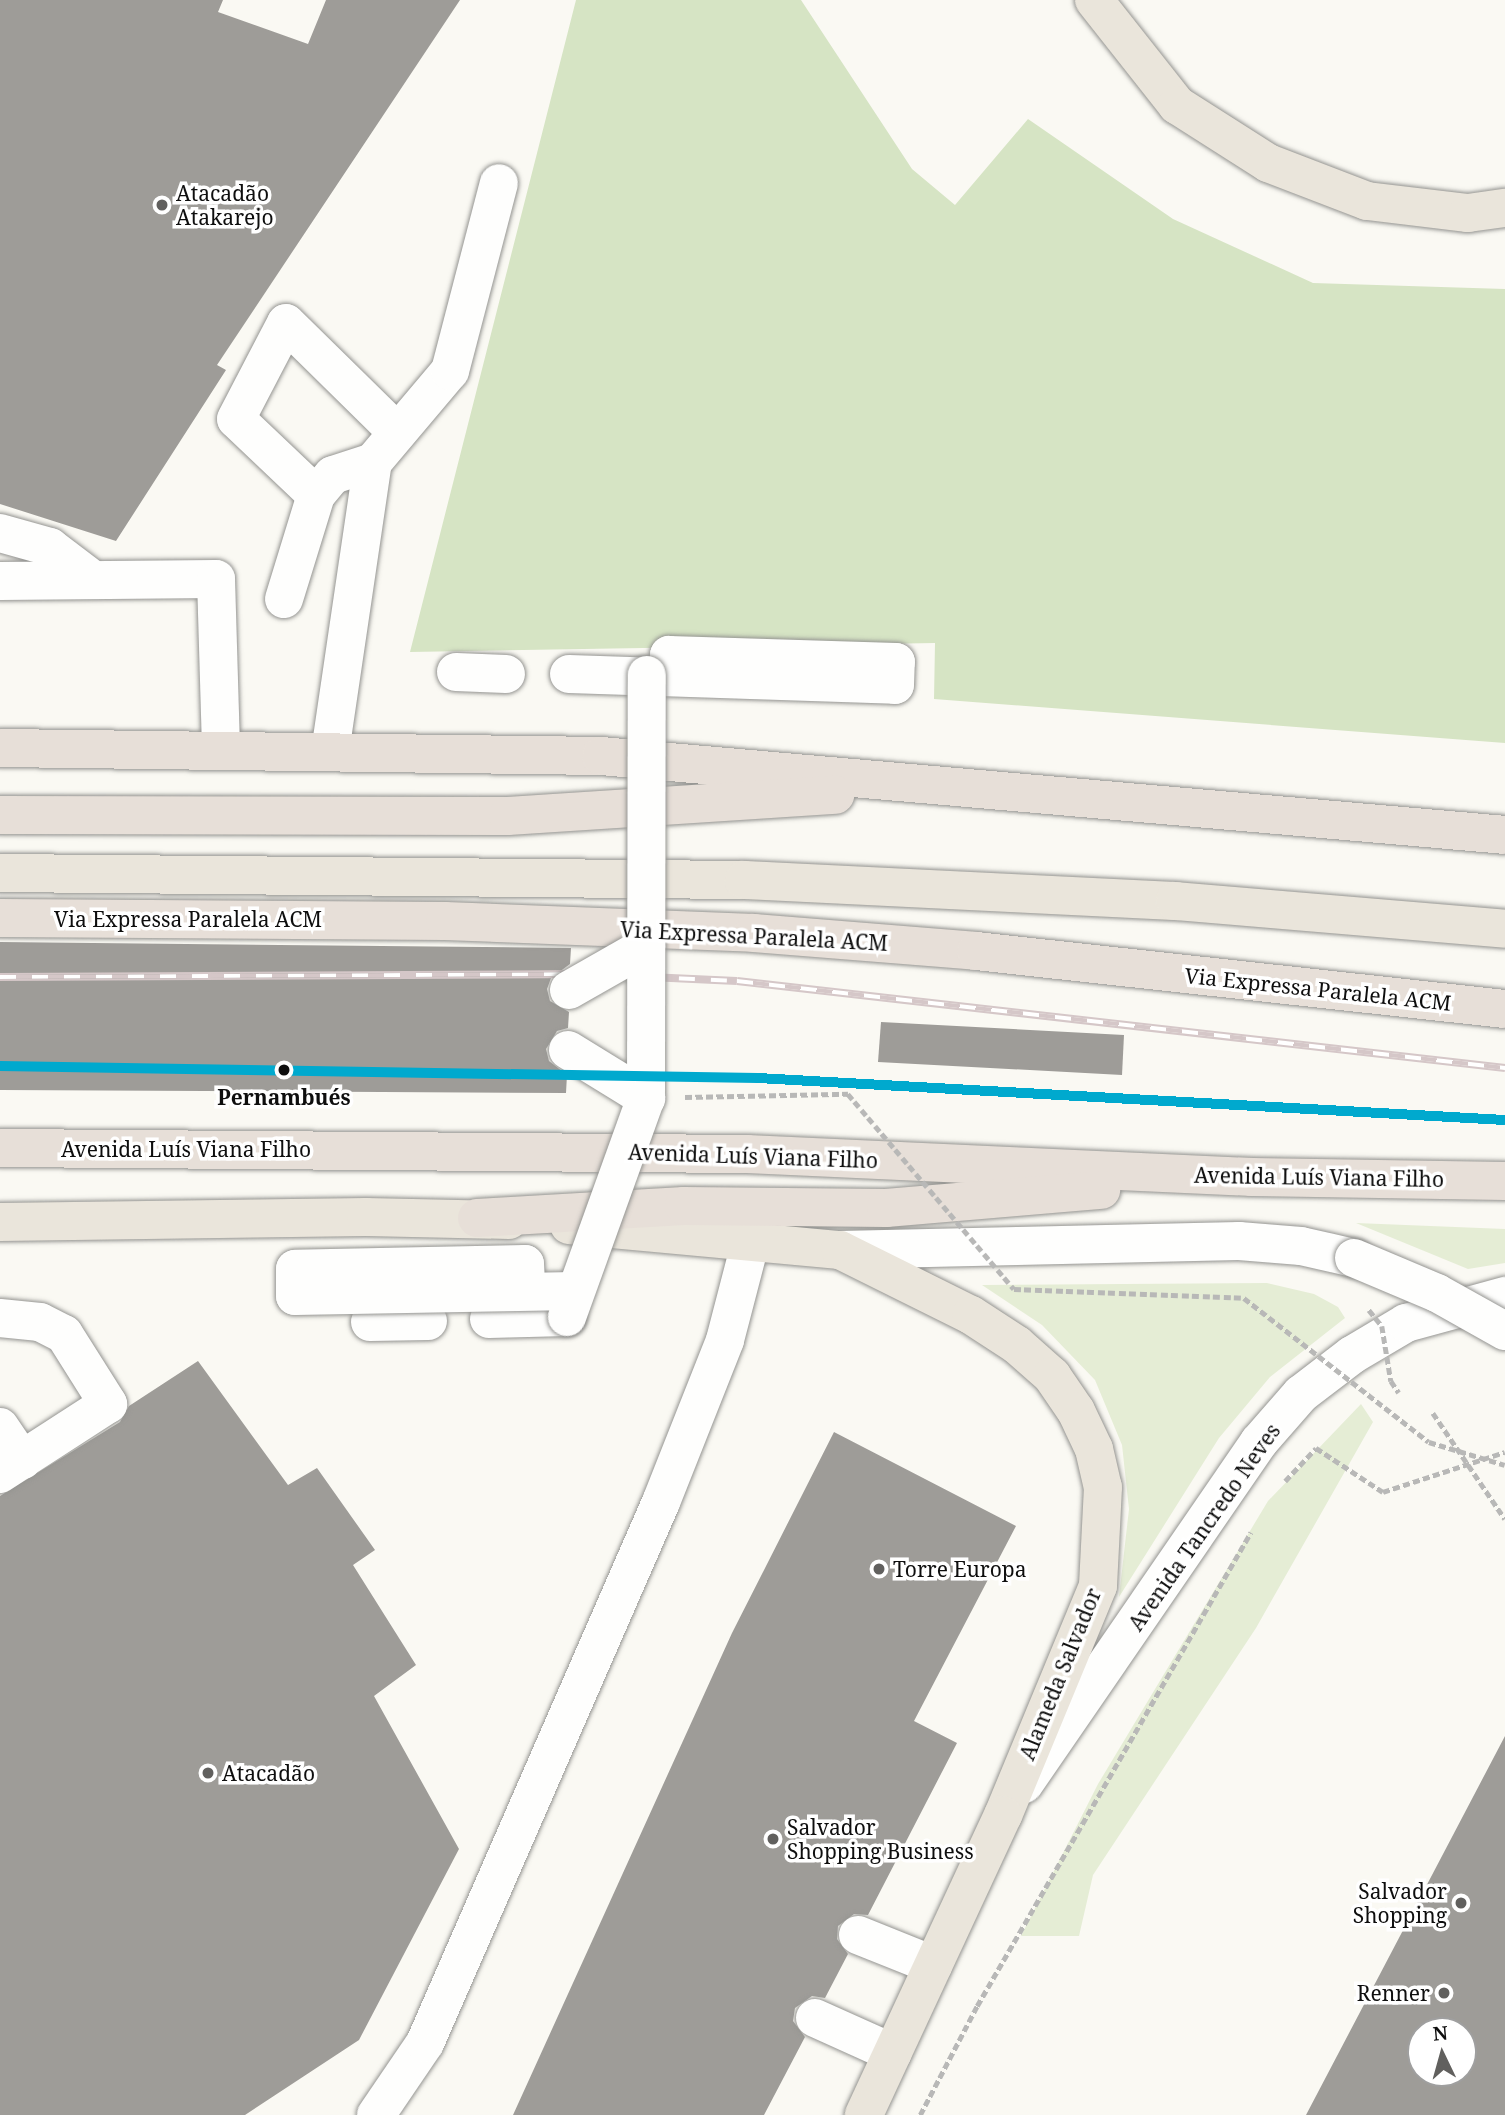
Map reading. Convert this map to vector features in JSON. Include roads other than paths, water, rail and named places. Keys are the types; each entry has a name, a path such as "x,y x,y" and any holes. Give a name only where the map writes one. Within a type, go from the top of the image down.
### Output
{"highway":[{"path":"0,748 601,756 970,786 1505,835"},
{"path":"0,815 508,816 970,786"},
{"name":"Via Expressa Paralela ACM","path":"0,918 445,921 754,933 975,951 1505,1009"},
{"name":"Avenida Luís Viana Filho","path":"0,1148 747,1154 1252,1177 1505,1181"},
{"path":"477,1217 684,1206 886,1208 1252,1177"}],"main road":[{"path":"1094,0 1177,106 1269,163 1367,201 1468,213 1505,208"},
{"path":"0,873 744,880 1175,901 1505,929"},
{"name":"Alameda Salvador","path":"0,1222 477,1217 840,1250 971,1315 1017,1345 1052,1376 1076,1411 1094,1448 1103,1500 1098,1586 1003,1815 864,2115"}],"street":[{"path":"330,752 373,462 450,371 499,183"},
{"path":"316,495 236,419 286,323 397,432"},
{"path":"284,599 316,495 334,475 373,462"},
{"path":"0,533 50,547 92,579"},
{"path":"0,581 216,579 221,751"},
{"path":"569,674 895,685 896,662 669,655 669,669 867,677"},
{"path":"456,673 506,674"},
{"path":"489,1319 567,1317 646,1098 647,675"},
{"path":"569,990 646,946"},
{"path":"568,1050 646,1098"},
{"path":"376,2115 425,2043 661,1502 725,1340 751,1240"},
{"path":"840,1250 1240,1241 1301,1246 1354,1258 1437,1293 1505,1331"},
{"path":"428,1321 370,1304 526,1283 525,1264 295,1269 295,1296 575,1291"},
{"name":"Avenida Tancredo Neves","path":"1003,1815 1259,1442 1301,1394 1352,1355 1406,1323 1505,1296"},
{"path":"0,1318 40,1322 64,1334 108,1404 11,1467 0,1427"},
{"path":"858,1935 933,1965"},
{"path":"815,2018 893,2053"}],"railway":[{"path":"0,977 583,974 737,981 1505,1068"}],"place":[{"name":"Atacadão Atakarejo","path":"162,205"},
{"name":"Pernambués","path":"284,1070"},
{"name":"Torre Europa","path":"879,1569"},
{"name":"Atacadão","path":"208,1773"},
{"name":"Salvador Shopping Business","path":"773,1839"},
{"name":"Salvador Shopping","path":"1461,1903"},
{"name":"Renner","path":"1444,1993"}]}
